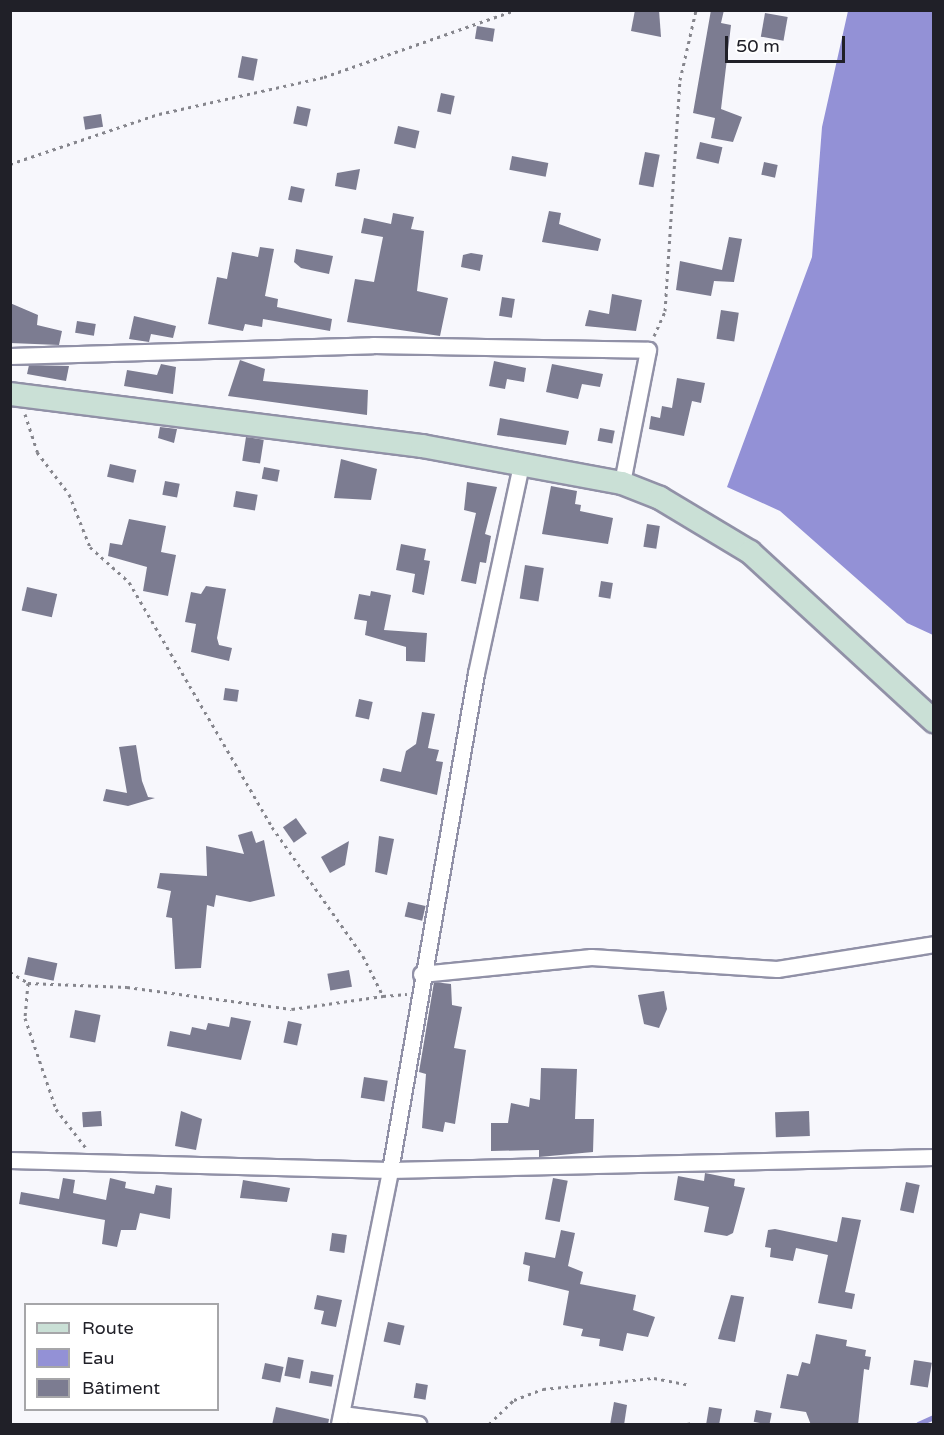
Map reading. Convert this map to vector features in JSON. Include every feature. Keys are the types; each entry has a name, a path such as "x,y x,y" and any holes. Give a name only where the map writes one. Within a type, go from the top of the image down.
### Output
{"main road":[{"path":"13,394 211,417 622,483 660,498 750,552 933,721"}],"street":[{"path":"10,356 373,345 648,350 622,483"},
{"path":"418,1425 340,1419 390,1170 417,994 520,465"},
{"path":"421,974 591,957 777,969 933,944"},
{"path":"10,1160 390,1170 933,1157"}],"path":[{"path":"10,164 159,114 324,77 515,10"},
{"path":"648,350 665,311 680,79 696,10"},
{"path":"13,394 37,452 69,494 90,547 129,582 267,819 364,958 383,996"},
{"path":"10,972 28,983 127,987 292,1009 383,996 417,994"},
{"path":"28,983 25,1018 56,1108 96,1161"},
{"path":"489,1425 514,1400 543,1389 660,1378 689,1385"},
{"path":"687,1425 693,1423"}],"water":[{"path":"848,11 933,11 933,635 907,623 780,511 727,487 812,257 822,127"}],"building":[{"path":"635,10 659,10 661,37 631,31"},
{"path":"711,10 724,10 721,23 731,25 721,109 742,117 733,142 711,138 715,118 693,113"},
{"path":"765,13 788,17 783,41 761,37"},
{"path":"477,26 495,29 493,42 475,39"},
{"path":"242,56 258,59 254,81 238,78"},
{"path":"441,93 455,96 451,114 437,112"},
{"path":"297,106 311,109 307,127 293,124"},
{"path":"101,114 103,127 85,130 83,117"},
{"path":"398,126 419,131 415,148 394,144"},
{"path":"700,142 722,147 719,164 696,159"},
{"path":"645,152 660,155 653,187 639,184"},
{"path":"512,156 548,163 546,177 509,170"},
{"path":"764,162 778,165 775,178 761,175"},
{"path":"360,169 356,190 335,186 337,173"},
{"path":"291,186 305,189 302,203 288,200"},
{"path":"549,211 561,213 559,224 601,239 598,251 542,242"},
{"path":"393,213 414,217 411,229 424,231 417,291 448,298 440,336 347,322 355,279 374,282 383,237 361,233 364,218 391,224"},
{"path":"729,237 742,239 734,282 714,281 711,296 676,290 680,261 722,270"},
{"path":"260,247 274,249 265,296 278,299 277,307 332,319 330,331 263,319 262,327 245,324 243,331 208,324 217,277 227,279 232,252 258,257"},
{"path":"296,249 333,256 329,274 301,268 294,262"},
{"path":"471,253 483,255 480,271 461,267 463,255"},
{"path":"612,294 642,300 636,331 585,326 589,310 609,314"},
{"path":"502,297 515,299 512,318 499,316"},
{"path":"10,303 38,315 37,325 62,331 59,345 10,343"},
{"path":"721,310 739,313 734,341 716,339"},
{"path":"134,316 176,326 173,338 151,334 149,342 129,339"},
{"path":"77,321 96,324 94,336 75,333"},
{"path":"240,360 265,369 263,381 368,390 367,415 228,396"},
{"path":"494,361 526,368 524,382 507,379 505,389 489,386"},
{"path":"161,364 176,367 173,394 124,386 127,370 157,375"},
{"path":"552,364 603,374 600,387 582,384 578,399 546,392"},
{"path":"29,365 69,366 66,381 27,374"},
{"path":"677,378 705,383 701,403 692,401 684,436 649,429 651,416 660,418 662,406 672,408"},
{"path":"500,418 569,431 566,445 497,435"},
{"path":"160,427 177,429 174,443 158,438"},
{"path":"600,428 615,431 612,444 598,441"},
{"path":"246,437 264,440 260,464 242,461"},
{"path":"341,459 377,469 371,500 334,498"},
{"path":"110,464 136,470 133,483 107,477"},
{"path":"264,467 280,470 277,482 262,479"},
{"path":"165,481 180,484 177,498 162,495"},
{"path":"467,482 497,487 485,534 491,536 486,563 480,562 476,584 461,581 476,513 464,510"},
{"path":"551,486 577,491 575,504 581,505 580,511 613,518 608,544 542,534"},
{"path":"236,491 258,495 255,511 233,507"},
{"path":"129,519 166,526 161,552 176,555 168,596 143,591 147,567 108,556 110,543 122,545"},
{"path":"647,524 660,526 656,549 643,547"},
{"path":"401,544 426,549 424,560 430,561 424,595 412,592 415,574 396,570"},
{"path":"525,565 544,568 538,602 520,599"},
{"path":"601,581 613,583 610,599 598,597"},
{"path":"206,586 226,589 217,638 219,645 232,648 229,661 191,652 196,624 185,622 191,592 201,594"},
{"path":"27,587 57,594 52,617 22,610"},
{"path":"371,591 391,595 384,630 427,633 425,662 406,661 406,647 365,635 367,621 354,619 359,594 370,596"},
{"path":"225,688 239,690 237,702 223,700"},
{"path":"359,699 373,702 369,720 355,717"},
{"path":"422,712 435,714 428,748 439,750 436,761 443,762 437,795 380,781 383,768 401,772 406,751 416,744"},
{"path":"136,745 142,781 148,797 155,798 128,806 103,801 106,789 127,793 119,747"},
{"path":"296,818 307,834 294,843 283,827"},
{"path":"252,831 256,843 264,840 275,896 250,902 216,895 214,907 207,905 201,968 175,969 172,918 166,917 171,891 157,888 160,873 207,876 206,846 244,854 238,835"},
{"path":"379,836 394,839 387,875 375,872"},
{"path":"349,841 345,865 330,873 321,857"},
{"path":"408,902 426,906 422,921 405,917"},
{"path":"28,957 57,963 54,981 24,975"},
{"path":"349,970 352,987 330,991 327,974"},
{"path":"434,982 451,984 452,1005 462,1007 454,1048 466,1050 455,1124 445,1122 443,1132 422,1128 426,1074 419,1072"},
{"path":"664,991 667,1009 659,1028 644,1024 638,995"},
{"path":"75,1010 101,1015 95,1042 70,1037"},
{"path":"231,1017 251,1021 241,1060 167,1046 170,1031 190,1035 192,1027 206,1030 208,1023 229,1027"},
{"path":"288,1021 302,1024 297,1045 283,1043"},
{"path":"541,1068 577,1069 575,1119 594,1119 593,1152 539,1157 539,1150 491,1151 491,1123 508,1123 511,1103 529,1107 530,1098 540,1100"},
{"path":"364,1077 388,1081 384,1101 361,1098"},
{"path":"101,1111 102,1126 83,1127 82,1112"},
{"path":"181,1111 202,1119 196,1150 175,1146"},
{"path":"809,1111 810,1136 776,1137 775,1112"},
{"path":"705,1173 735,1179 734,1186 745,1188 733,1233 727,1236 704,1232 709,1207 674,1200 678,1176 704,1181"},
{"path":"63,1178 75,1180 73,1193 106,1200 110,1178 126,1182 125,1188 154,1194 156,1185 172,1188 170,1219 140,1213 136,1230 121,1230 117,1247 102,1244 105,1220 19,1204 21,1192 59,1199"},
{"path":"553,1178 568,1181 560,1222 545,1219"},
{"path":"243,1180 290,1188 287,1202 240,1198"},
{"path":"906,1182 920,1185 914,1213 900,1210"},
{"path":"842,1217 861,1220 845,1292 855,1294 852,1309 818,1303 828,1255 796,1248 793,1261 770,1257 771,1248 765,1247 768,1230 775,1229 837,1242"},
{"path":"561,1230 575,1233 568,1266 583,1272 580,1284 636,1295 633,1310 655,1317 648,1337 627,1333 623,1351 599,1346 600,1339 581,1336 583,1329 563,1325 569,1291 528,1281 530,1266 523,1264 525,1252 555,1258"},
{"path":"332,1233 347,1235 344,1253 329,1251"},
{"path":"317,1295 342,1300 336,1327 321,1324 324,1311 314,1309"},
{"path":"731,1295 744,1297 735,1342 718,1339"},
{"path":"388,1322 405,1326 400,1345 384,1341"},
{"path":"816,1334 847,1340 846,1346 866,1350 865,1356 871,1357 869,1370 864,1369 858,1425 811,1425 806,1412 780,1408 787,1374 798,1376 802,1362 810,1364"},
{"path":"288,1357 304,1360 300,1379 284,1376"},
{"path":"914,1360 932,1363 928,1388 910,1385"},
{"path":"265,1363 284,1367 280,1383 262,1379"},
{"path":"311,1371 334,1375 332,1387 309,1383"},
{"path":"416,1383 428,1385 426,1400 414,1398"},
{"path":"614,1402 627,1405 624,1425 610,1425"},
{"path":"276,1407 329,1419 328,1425 272,1425"},
{"path":"709,1407 722,1409 719,1425 706,1425"},
{"path":"756,1410 772,1413 770,1424 754,1422"}],"waterway":[{"path":"918,1424 934,1417"}]}
